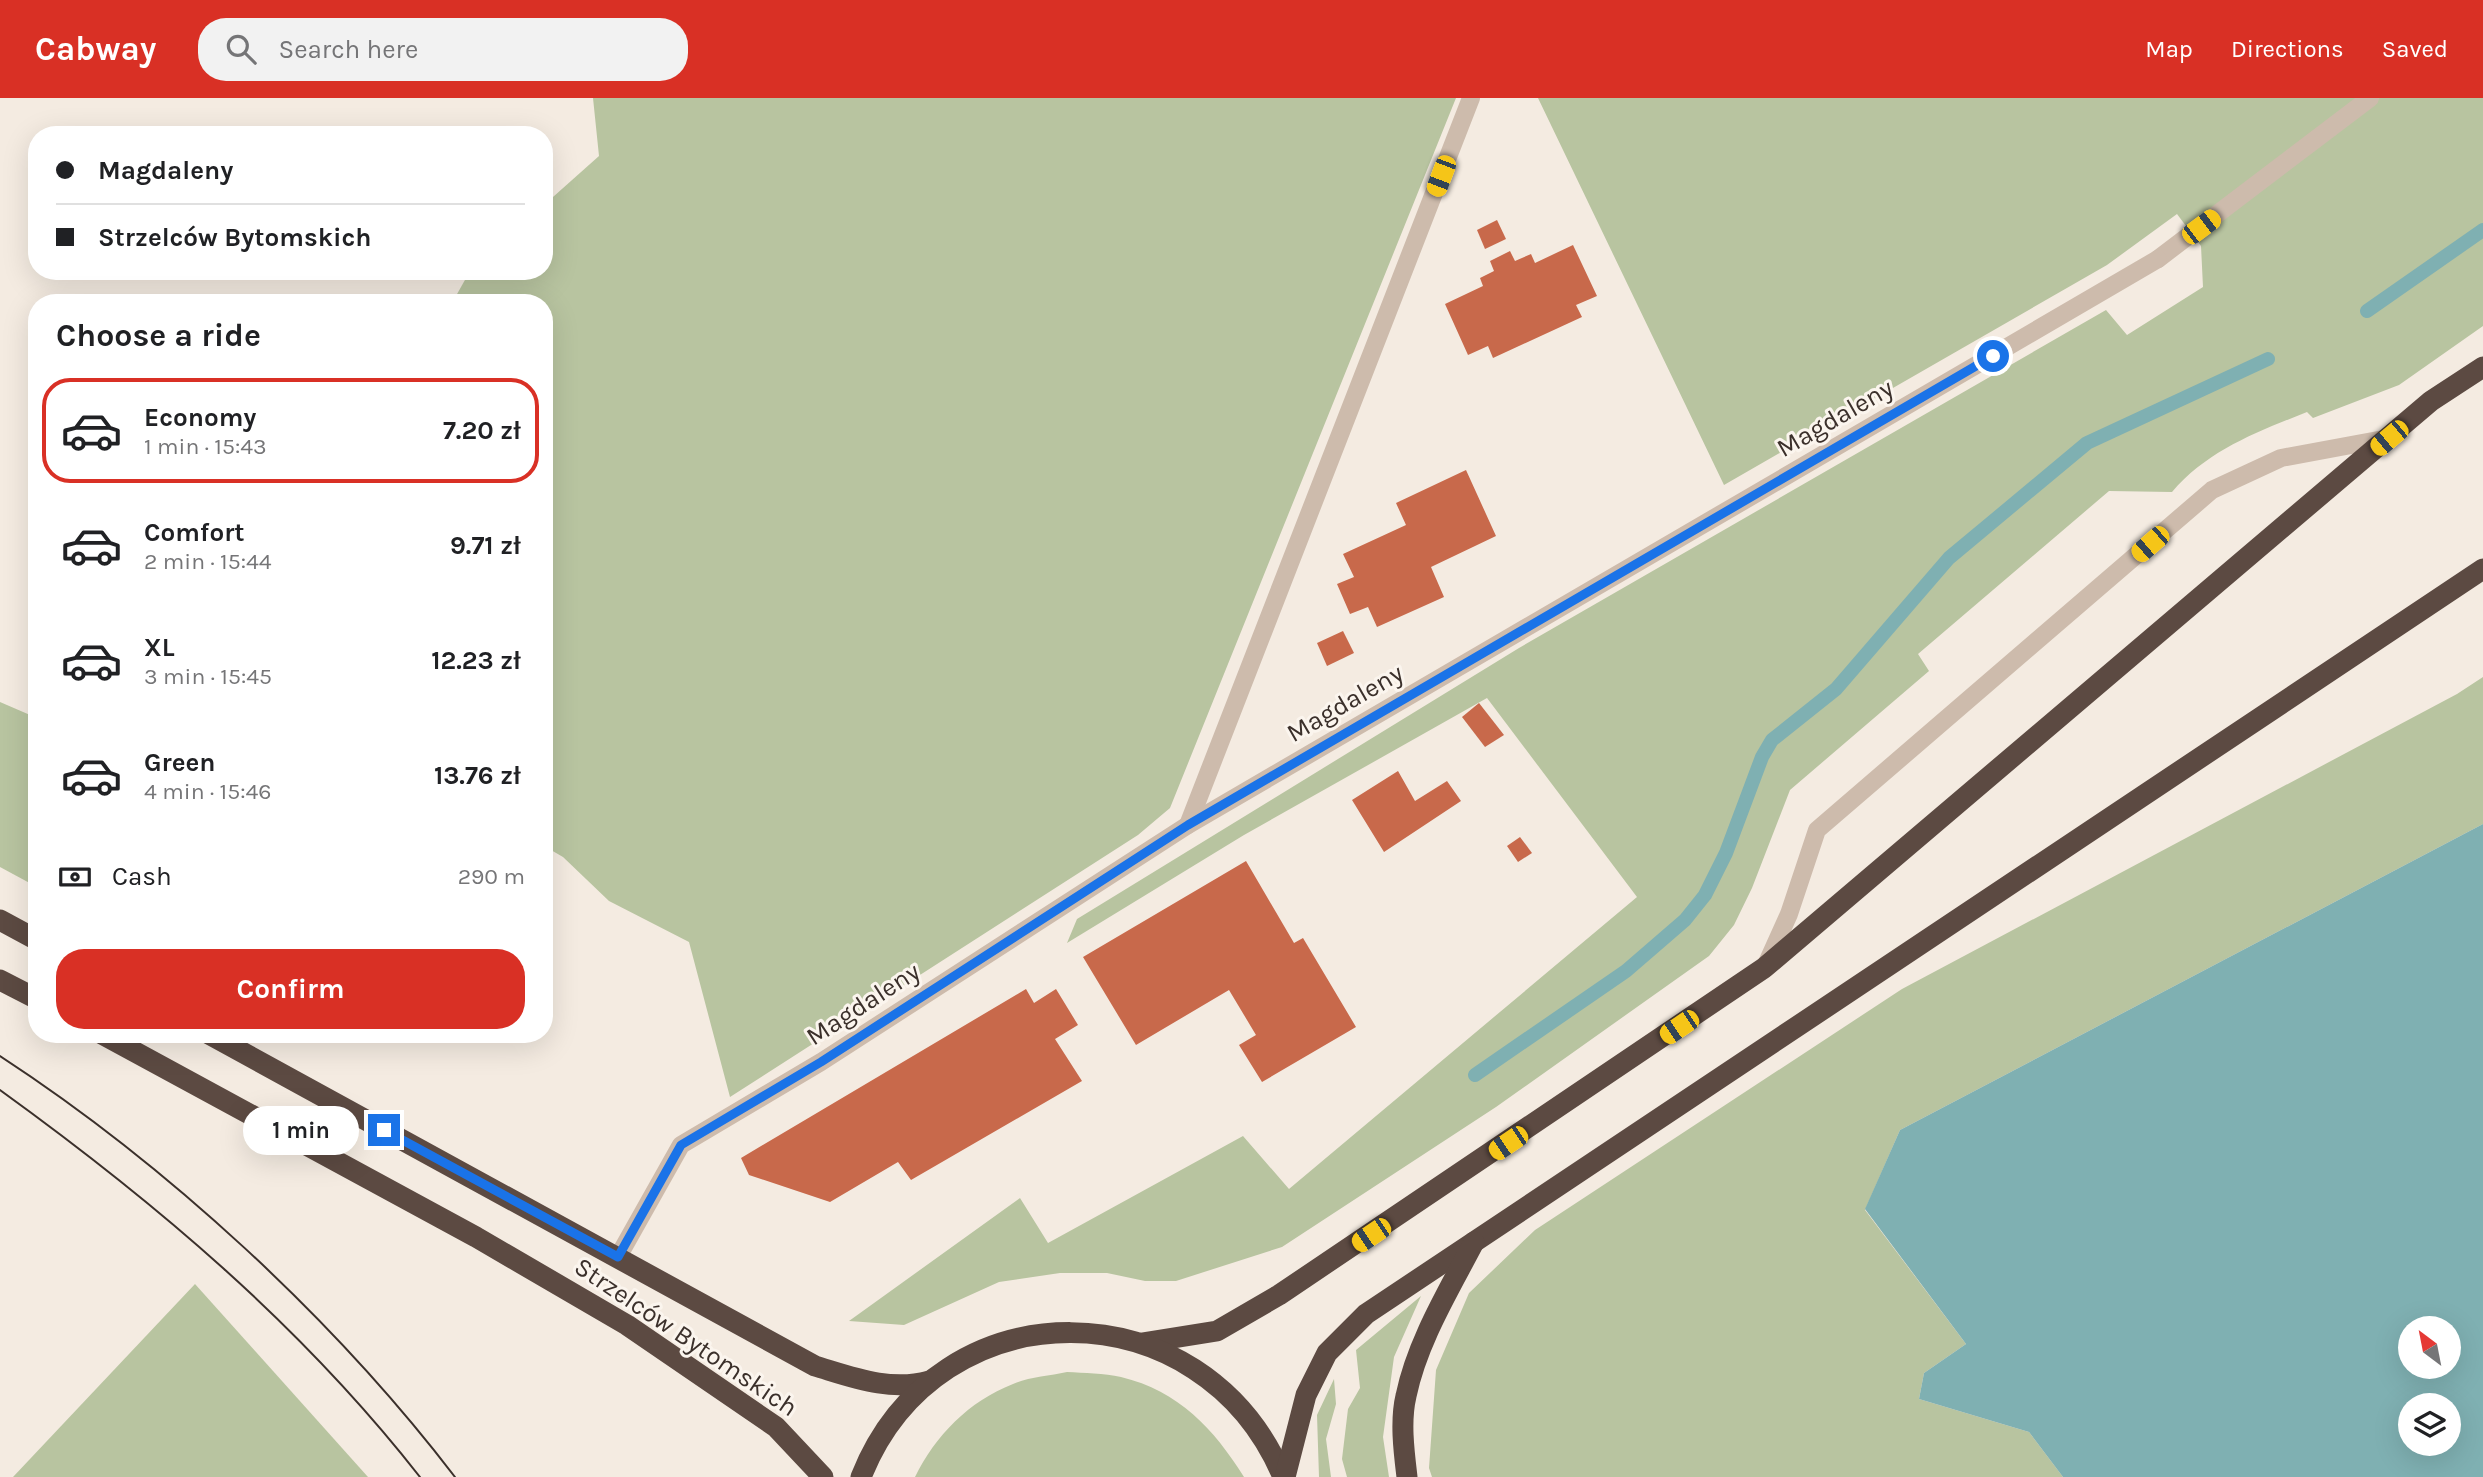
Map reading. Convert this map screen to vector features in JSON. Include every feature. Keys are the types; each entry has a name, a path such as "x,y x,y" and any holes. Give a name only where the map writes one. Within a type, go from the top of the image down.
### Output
{"highway":[{"path":"1142,1343 1217,1331 1279,1296 1765,968 2431,401 2483,367"},
{"path":"1284,1477 1306,1395 1326,1353 1366,1314 2483,569"},
{"path":"0,920 28,935"},
{"path":"0,980 28,994"},
{"name":"Strzelców Bytomskich","path":"119,1043 476,1237 627,1325 776,1427 823,1477"},
{"name":"Strzelców Bytomskich","path":"226,1043 815,1366 892,1386 910,1386 929,1381"},
{"path":"1408,1477 1403,1423 1406,1396 1441,1306 1476,1239"},
{"path":"861,1477 872,1448 900,1411 929,1381 971,1357 1023,1338 1062,1331 1083,1332 1142,1343 1197,1370 1239,1405 1276,1460 1284,1477"}],"street":[{"path":"1188,825 1471,98"},
{"name":"Magdaleny","path":"618,1257 681,1145 821,1062 1188,825 2158,259 2370,98"},
{"path":"1765,968 1789,914 1817,830 2212,490 2281,458 2389,438"}],"green space":[{"path":"593,98 1456,98 1170,808 1138,835 730,1097 689,942 609,901 563,857 553,851 553,294 457,294 465,280 553,280 553,197 599,156"},
{"path":"1538,98 2483,98 2483,326 2399,385 2313,418 2307,412 2234,444 2201,465 2172,492 2109,491 1918,654 1929,671 1790,790 1752,888 1734,925 1709,956 1496,1107 1282,1247 1176,1281 1145,1281 1107,1273 1060,1273 999,1282 904,1325 849,1321 1020,1198 1048,1243 1243,1136 1289,1189 1637,897 1487,698 1244,835 1067,943 1077,919 1519,648 2106,310 2127,335 2203,287 2201,246 2177,214 2107,265 1724,485"},
{"path":"2483,677 2483,824 1900,1130 1865,1210 1966,1344 1924,1373 1919,1399 2029,1432 2063,1477 1432,1477 1429,1468 1436,1370 1469,1293 1535,1230 1902,989 2457,694"},
{"path":"0,702 28,714 28,882 0,867"},
{"path":"195,1284 368,1477 13,1477"},
{"path":"1421,1296 1394,1357 1383,1437 1389,1477 1347,1477 1342,1459 1348,1409 1360,1388 1356,1350"},
{"path":"1067,1372 1121,1377 1142,1383 1177,1402 1207,1428 1244,1477 915,1477 943,1434 982,1400 1019,1382"},
{"path":"1334,1379 1336,1404 1326,1439 1331,1477 1319,1477 1317,1415"}],"water":[{"path":"2483,824 2483,1477 2063,1477 2029,1432 1919,1399 1924,1373 1966,1344 1865,1209 1900,1130"}],"building":[{"path":"1497,220 1506,239 1485,249 1477,230"},
{"path":"1573,245 1597,296 1576,305 1582,317 1493,358 1488,346 1468,355 1445,304 1483,286 1480,278 1494,271 1490,261 1510,251 1515,261 1531,254 1535,263"},
{"path":"1466,470 1496,536 1431,567 1444,597 1377,627 1368,607 1350,614 1337,584 1354,577 1343,554 1406,525 1396,503"},
{"path":"1343,631 1354,653 1327,666 1317,643"},
{"path":"1479,703 1504,735 1485,747 1462,717"},
{"path":"1398,771 1415,801 1447,781 1461,801 1384,852 1352,800"},
{"path":"1520,837 1532,853 1518,862 1507,846"},
{"path":"1246,861 1294,943 1303,938 1356,1027 1262,1082 1239,1045 1256,1035 1229,990 1136,1045 1083,957"},
{"path":"1026,989 1034,1003 1056,989 1078,1025 1055,1039 1082,1081 911,1180 898,1162 830,1202 749,1175 741,1158"}],"waterway":[{"path":"2367,311 2483,230"},
{"path":"1475,1075 1626,971 1685,920 1705,895 1726,853 1762,757 1772,740 1836,689 1949,558 2087,443 2268,359"}],"tram line":[{"path":"0,1056 125,1146 245,1248 356,1360 408,1418 455,1477"},
{"path":"0,1090 114,1176 224,1268 326,1368 420,1477"}],"route":[{"path":"384,1130 500,1196 618,1257 681,1145 821,1062 1188,825 1993,356"}]}
